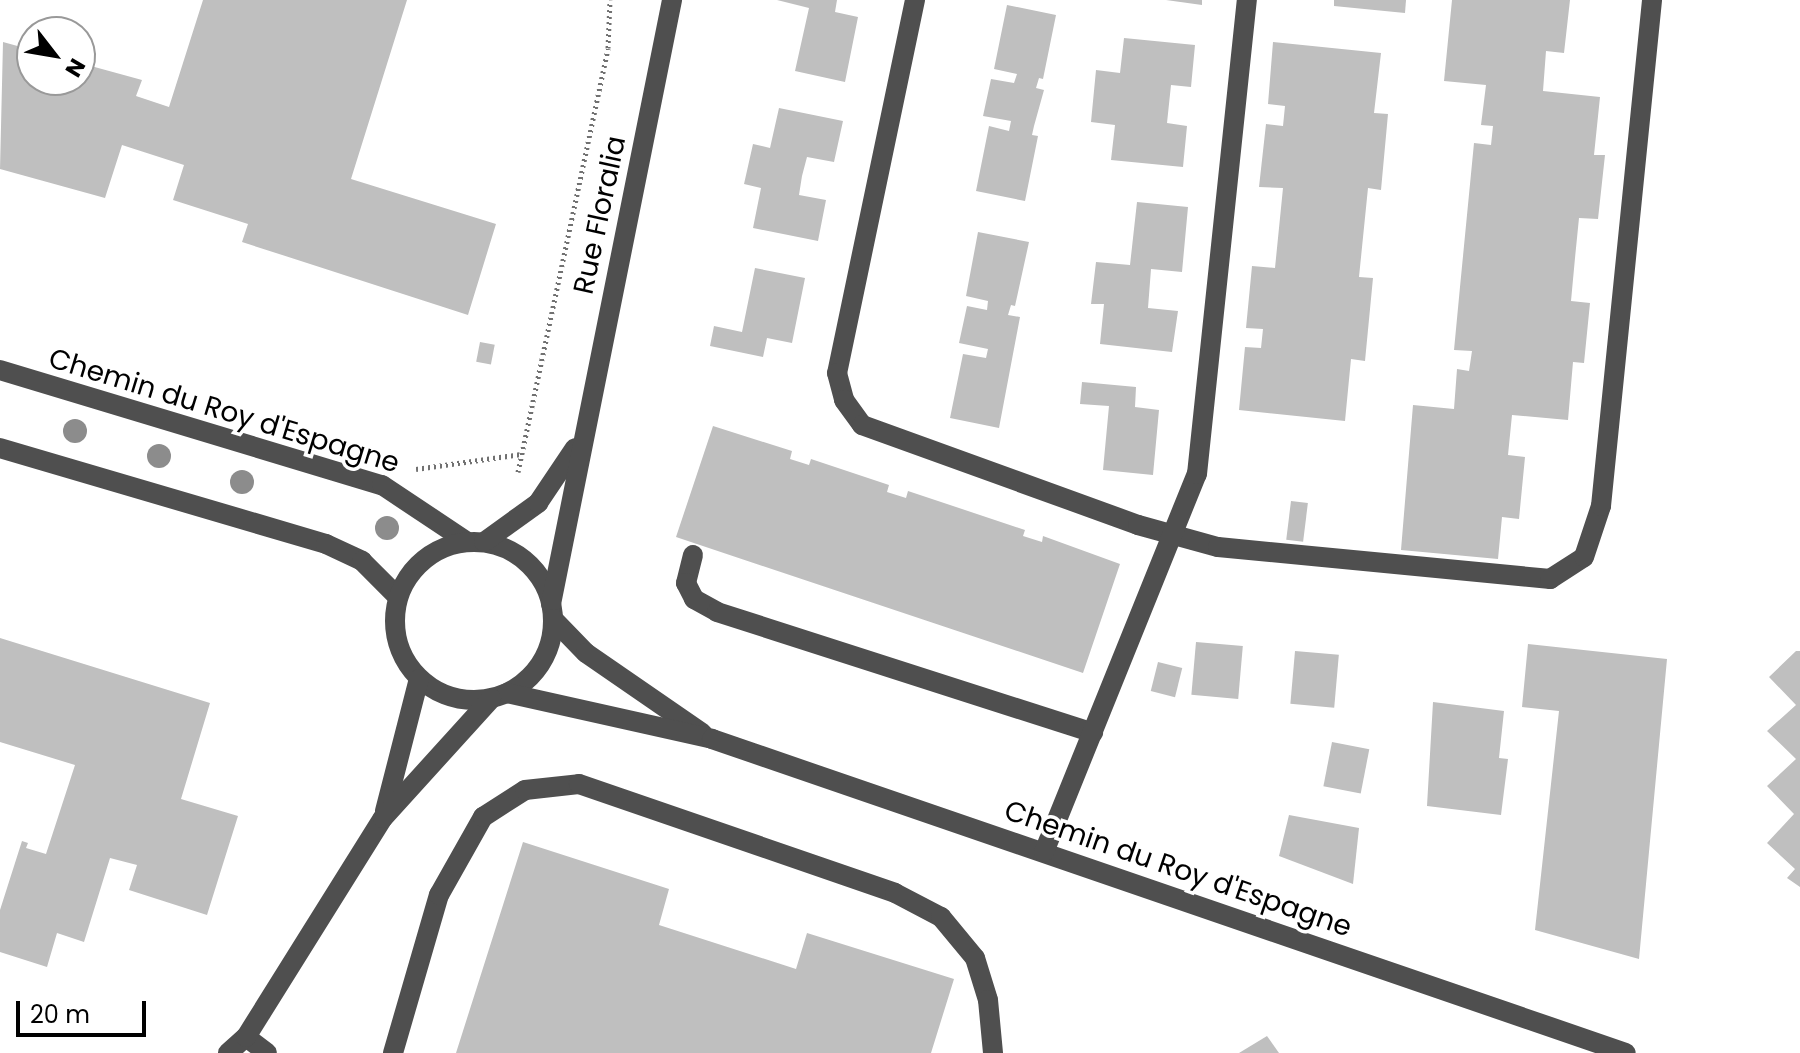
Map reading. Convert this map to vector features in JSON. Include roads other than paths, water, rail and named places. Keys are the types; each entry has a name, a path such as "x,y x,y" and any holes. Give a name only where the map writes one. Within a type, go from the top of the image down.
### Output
{"street":[{"name":"Rue Floralia","path":"552,611 580,441 672,0"},
{"path":"915,0 837,373 844,400 862,425 1172,535 1218,547 1550,579 1584,557 1601,506 1652,0"},
{"path":"1044,852 1197,474 1247,0"},
{"name":"Chemin du Roy d'Espagne","path":"0,370 382,485 475,541"},
{"name":"Rue Floralia","path":"475,541 538,503 580,441"},
{"path":"0,448 326,544 362,561 398,597"},
{"path":"228,1053 246,1037 383,818 499,696 541,663 552,611 528,562 475,541 423,559 398,597 396,641 419,679 465,700 499,696"},
{"path":"693,555 686,583 694,599 717,612 1093,733"},
{"name":"Chemin du Roy d'Espagne","path":"552,611 586,653 712,739"},
{"path":"383,818 419,679"},
{"name":"Chemin du Roy d'Espagne","path":"499,696 712,739 1626,1053"},
{"path":"393,1053 439,895 483,817 525,790 579,784 895,893 941,917 975,958 988,1000 993,1053"},
{"path":"246,1037 267,1053"}]}
